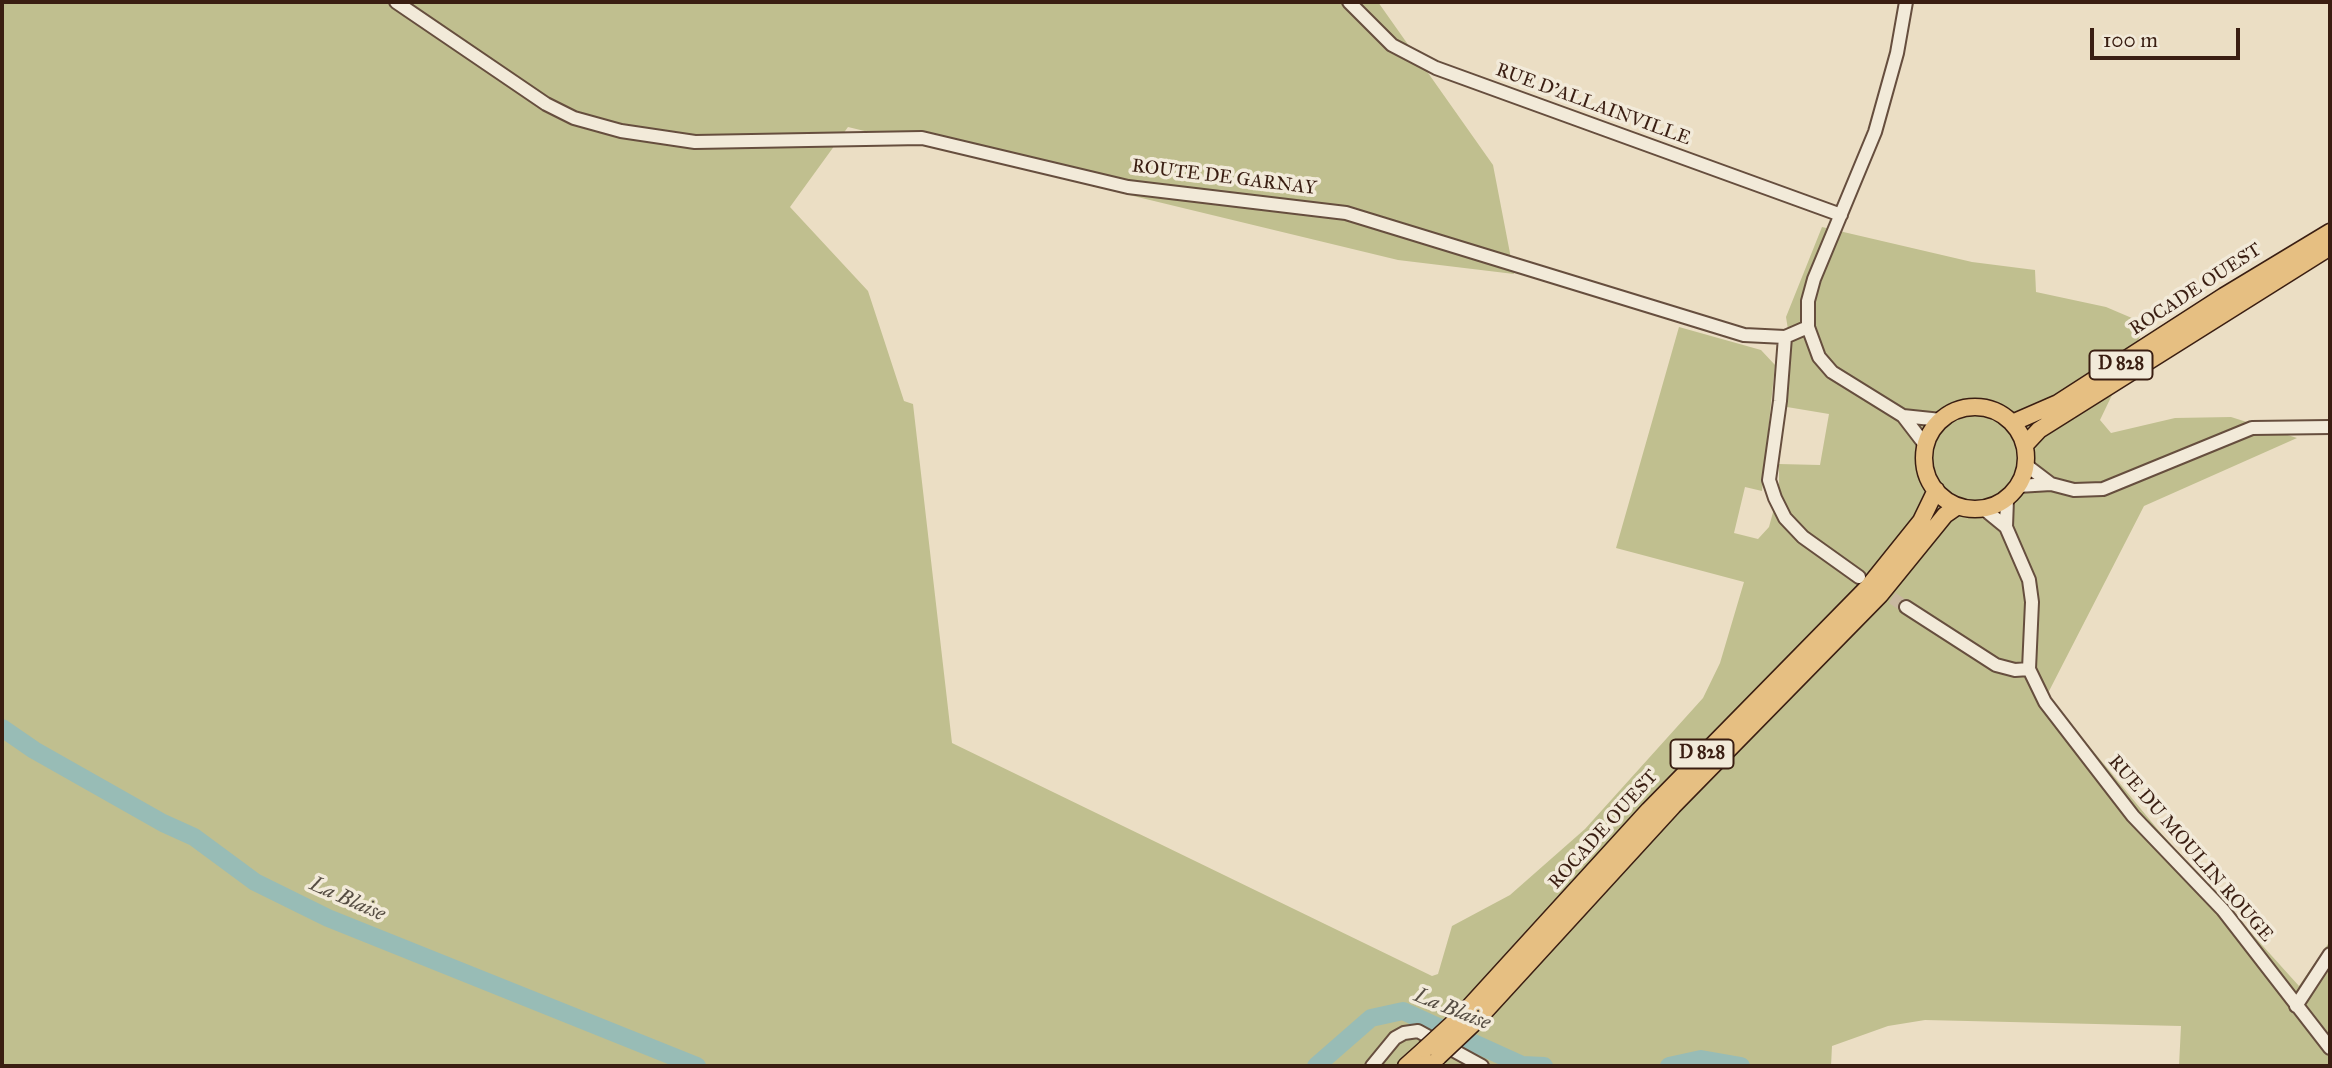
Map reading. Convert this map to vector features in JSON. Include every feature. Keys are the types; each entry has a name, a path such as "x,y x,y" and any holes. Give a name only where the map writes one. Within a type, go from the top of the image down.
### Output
{"main road":[{"name":"ROCADE OUEST","path":"2012,423 2058,403 2234,289 2330,232"},
{"name":"ROCADE OUEST","path":"2025,445 2039,430 2330,247"},
{"path":"1971,407 1993,411 2012,423 2025,445 2026,465 2018,486 2007,499 1984,509 1958,506 1936,491 1926,469 1926,446 1941,421 1950,414 1971,407"},
{"name":"ROCADE OUEST","path":"1406,1066 1431,1057 1469,1018 1648,810 1868,587 1922,521 1936,491"},
{"name":"ROCADE OUEST","path":"1469,1018 1531,964 1673,806 1880,595 1945,515 1958,506"}],"street":[{"name":"ROUTE DE GARNAY","path":"396,2 546,104 574,118 621,131 695,142 922,138 1128,187 1346,213 1744,335 1785,337 1808,327"},
{"name":"RUE D'ALLAINVILLE","path":"1349,2 1392,45 1436,68 1841,215"},
{"path":"1906,2 1897,52 1875,132 1814,279 1808,301 1808,327 1815,349 1832,372 1903,416 1926,446"},
{"path":"1785,337 1780,401 1769,480 1785,518 1803,537 1859,577"},
{"path":"1903,416 1941,421"},
{"path":"2018,486 2051,484 2074,490 2103,489 2252,428 2330,428"},
{"path":"2026,465 2051,484"},
{"name":"RUE DU MOULIN ROUGE","path":"2007,499 2006,527 2029,580 2032,602 2029,669 2045,702 2117,796 2223,910 2330,1048"},
{"name":"RUE DU MOULIN ROUGE","path":"1984,509 2006,527"},
{"path":"1906,607 1996,665 2015,670 2029,669"},
{"path":"2297,1006 2330,954"},
{"path":"1373,1066 1395,1038 1404,1033 1418,1031 1482,1066"}],"shaded area":[{"path":"2,2 1378,2 1493,165 1514,274 1398,260 848,127 790,207 868,291 904,401 913,404 952,743 1432,976 1438,974 1452,926 1510,895 1585,829 1703,698 1720,663 1744,582 1616,548 1679,327 1761,350 1775,365 1762,491 1745,487 1734,533 1758,539 1769,527 1779,490 1779,464 1820,465 1829,414 1787,407 1791,348 1786,317 1822,227 1972,262 2035,270 2036,292 2106,307 2146,324 2100,420 2111,433 2175,418 2231,417 2297,438 2144,506 2047,695 2159,831 2299,986 2330,941 2330,1066 2179,1066 2181,1026 1925,1020 1888,1026 1832,1046 1831,1066 2,1066"}],"waterway":[{"name":"La Blaise","path":"2,728 34,750 163,823 194,837 255,882 328,918 697,1066"},
{"name":"La Blaise","path":"1316,1066 1371,1018 1403,1011 1522,1065 1544,1066"},
{"name":"La Blaise","path":"1669,1066 1701,1059 1741,1066"}],"tunnel":[{"path":"1877,588 1906,607"}]}
